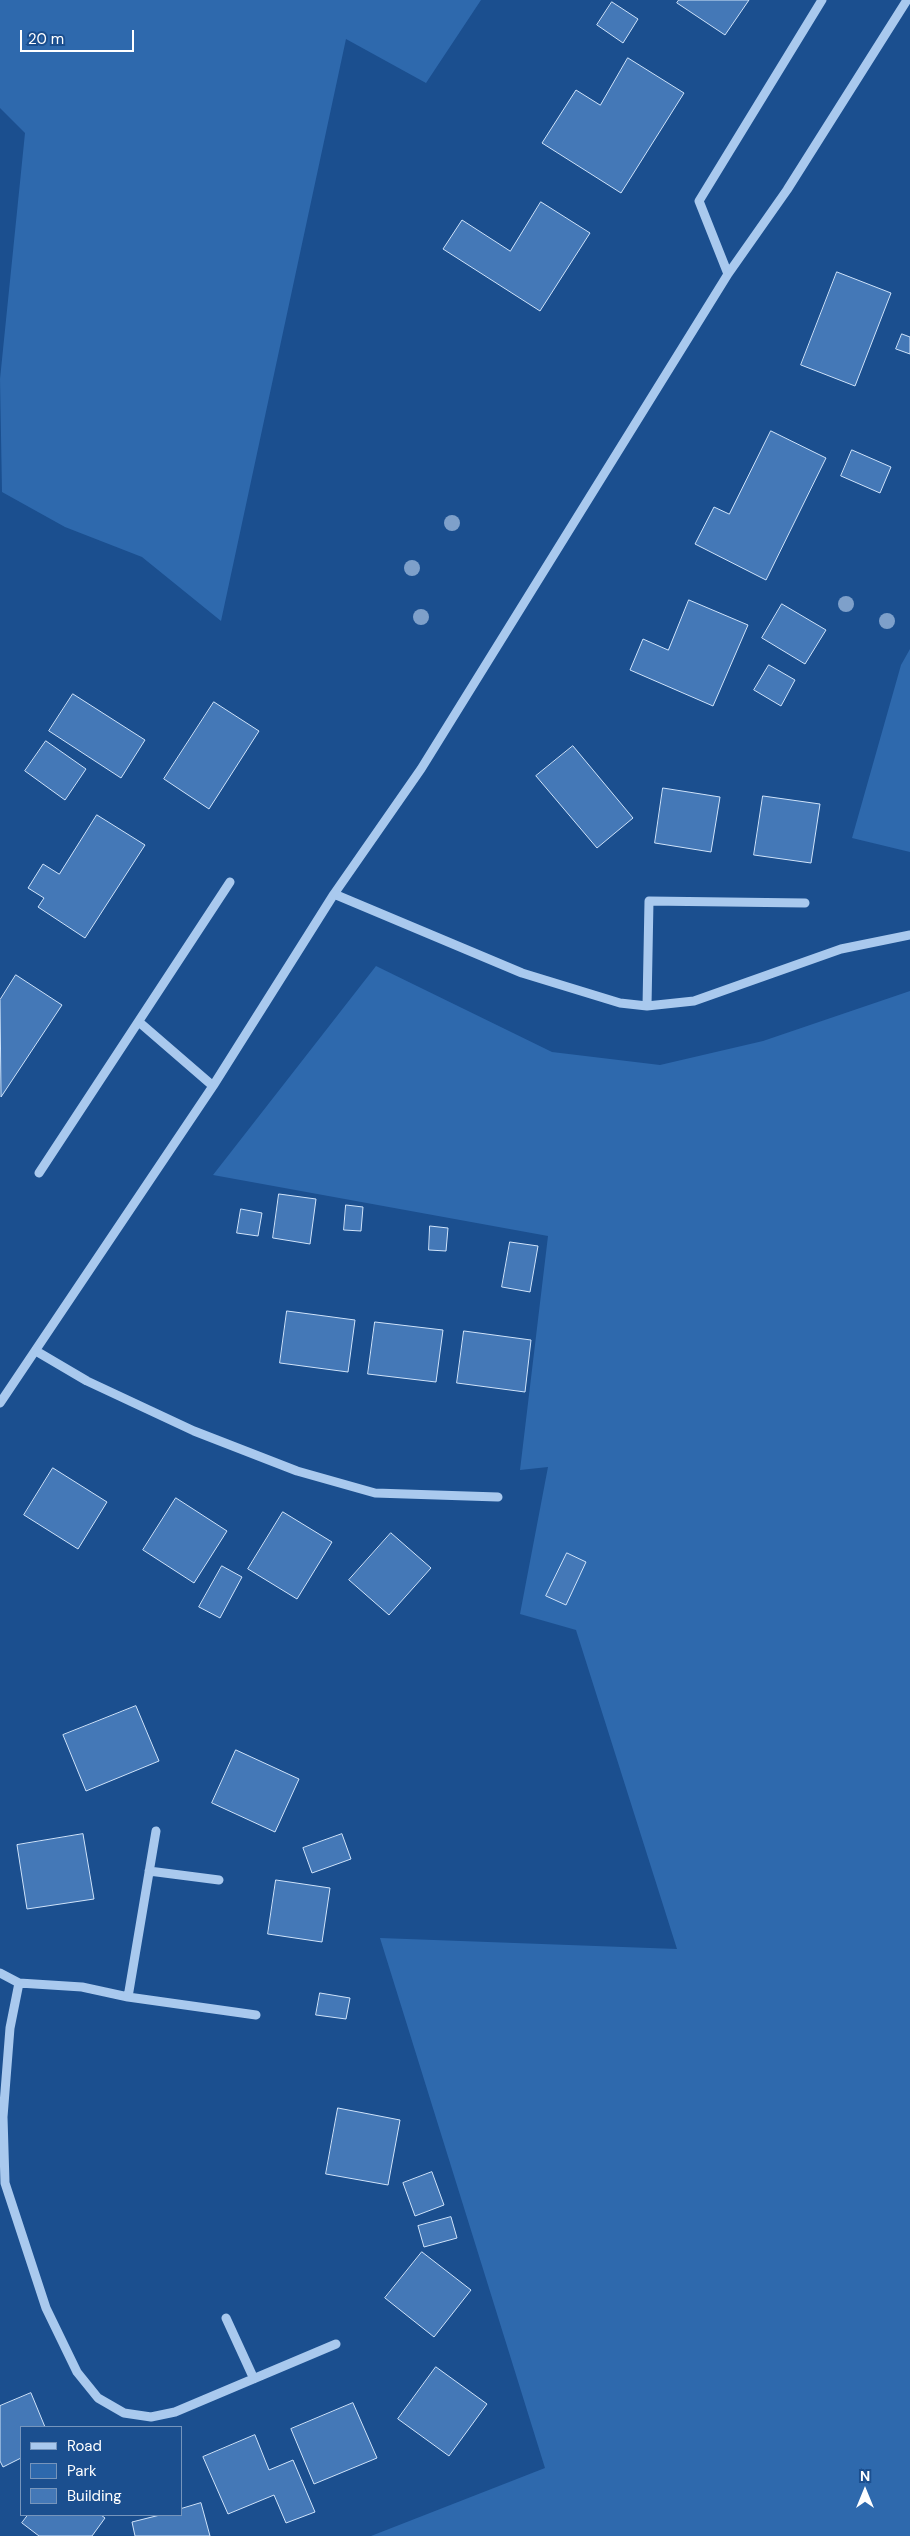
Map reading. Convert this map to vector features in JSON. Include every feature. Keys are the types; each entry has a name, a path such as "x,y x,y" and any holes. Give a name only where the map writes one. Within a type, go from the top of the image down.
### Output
{"street":[{"path":"728,274 699,201 822,0"},
{"path":"0,1403 213,1086 334,894 420,769 728,274 787,190 907,0"},
{"path":"39,1173 230,882"},
{"path":"334,894 522,973 620,1003 647,1006 694,1001 841,949 910,935"},
{"path":"647,1006 649,901 805,903"},
{"path":"139,1022 213,1086"},
{"path":"36,1351 87,1381 185,1426 297,1471 374,1493 498,1497"},
{"path":"128,1998 156,1831"},
{"path":"149,1871 219,1880"},
{"path":"0,1973 19,1983 82,1987 128,1998 256,2015"},
{"path":"19,1983 10,2028 3,2117 5,2183 46,2308 77,2372 98,2398 124,2413 151,2417 175,2412 336,2344"},
{"path":"226,2318 254,2378"}],"green space":[{"path":"0,0 481,0 426,83 346,39 221,621 142,557 65,527 2,492 0,379 25,133 0,108"},
{"path":"910,649 910,852 852,838 901,665"},
{"path":"376,966 552,1052 660,1065 763,1041 910,991 910,2536 371,2536 545,2468 380,1938 677,1949 576,1630 520,1614 548,1467 520,1470 548,1236 213,1175"}],"building":[{"path":"679,0 749,0 725,35 677,3"},
{"path":"612,2 638,19 623,43 597,25"},
{"path":"628,58 684,93 621,193 542,143 576,90 600,105"},
{"path":"541,202 590,233 540,311 443,249 462,220 510,251"},
{"path":"837,272 891,293 855,386 801,365"},
{"path":"902,334 910,337 910,354 896,349"},
{"path":"771,431 826,458 766,580 695,544 714,507 729,514"},
{"path":"852,450 891,467 880,493 841,476"},
{"path":"689,600 748,625 713,706 630,670 643,639 668,650"},
{"path":"782,604 826,630 805,664 762,638"},
{"path":"769,665 795,680 781,706 754,690"},
{"path":"73,694 145,740 121,778 49,731"},
{"path":"214,702 259,731 209,809 164,779"},
{"path":"46,741 86,769 65,800 25,771"},
{"path":"573,746 633,818 597,848 536,776"},
{"path":"663,788 720,797 711,852 655,843"},
{"path":"763,796 820,804 811,863 754,855"},
{"path":"97,815 145,845 85,938 38,907 44,898 28,888 43,864 59,874"},
{"path":"16,975 62,1005 1,1097 0,1000"},
{"path":"279,1194 316,1199 310,1244 273,1238"},
{"path":"346,1205 363,1207 361,1231 344,1230"},
{"path":"241,1209 262,1213 258,1236 237,1233"},
{"path":"430,1226 448,1228 446,1251 429,1250"},
{"path":"510,1242 538,1246 530,1292 502,1287"},
{"path":"287,1311 355,1320 348,1372 280,1363"},
{"path":"375,1322 443,1330 436,1382 368,1374"},
{"path":"464,1331 531,1340 525,1392 457,1383"},
{"path":"53,1468 107,1502 78,1549 24,1515"},
{"path":"176,1498 227,1531 194,1583 143,1550"},
{"path":"283,1512 332,1542 297,1599 248,1569"},
{"path":"391,1533 431,1568 389,1615 349,1580"},
{"path":"567,1553 586,1562 566,1605 546,1596"},
{"path":"222,1566 242,1577 220,1618 199,1607"},
{"path":"136,1706 159,1761 86,1791 63,1735"},
{"path":"236,1750 299,1779 275,1832 212,1803"},
{"path":"83,1834 94,1899 27,1909 17,1845"},
{"path":"342,1834 351,1859 312,1873 303,1848"},
{"path":"276,1880 330,1888 322,1942 268,1934"},
{"path":"320,1993 350,1998 346,2019 316,2015"},
{"path":"338,2108 400,2120 388,2185 326,2174"},
{"path":"432,2172 444,2205 415,2216 403,2183"},
{"path":"451,2217 457,2238 424,2247 418,2226"},
{"path":"422,2252 471,2290 434,2337 385,2298"},
{"path":"436,2367 487,2404 449,2456 398,2419"},
{"path":"31,2393 45,2426 20,2426 20,2458 3,2467 0,2461 0,2406"},
{"path":"353,2403 377,2458 314,2484 291,2429"},
{"path":"255,2435 269,2470 293,2460 315,2512 286,2523 274,2495 228,2514 203,2457"},
{"path":"201,2503 210,2536 135,2536 132,2522 156,2516 182,2516 182,2509"},
{"path":"27,2516 102,2516 105,2518 92,2536 39,2536 22,2523"}]}
